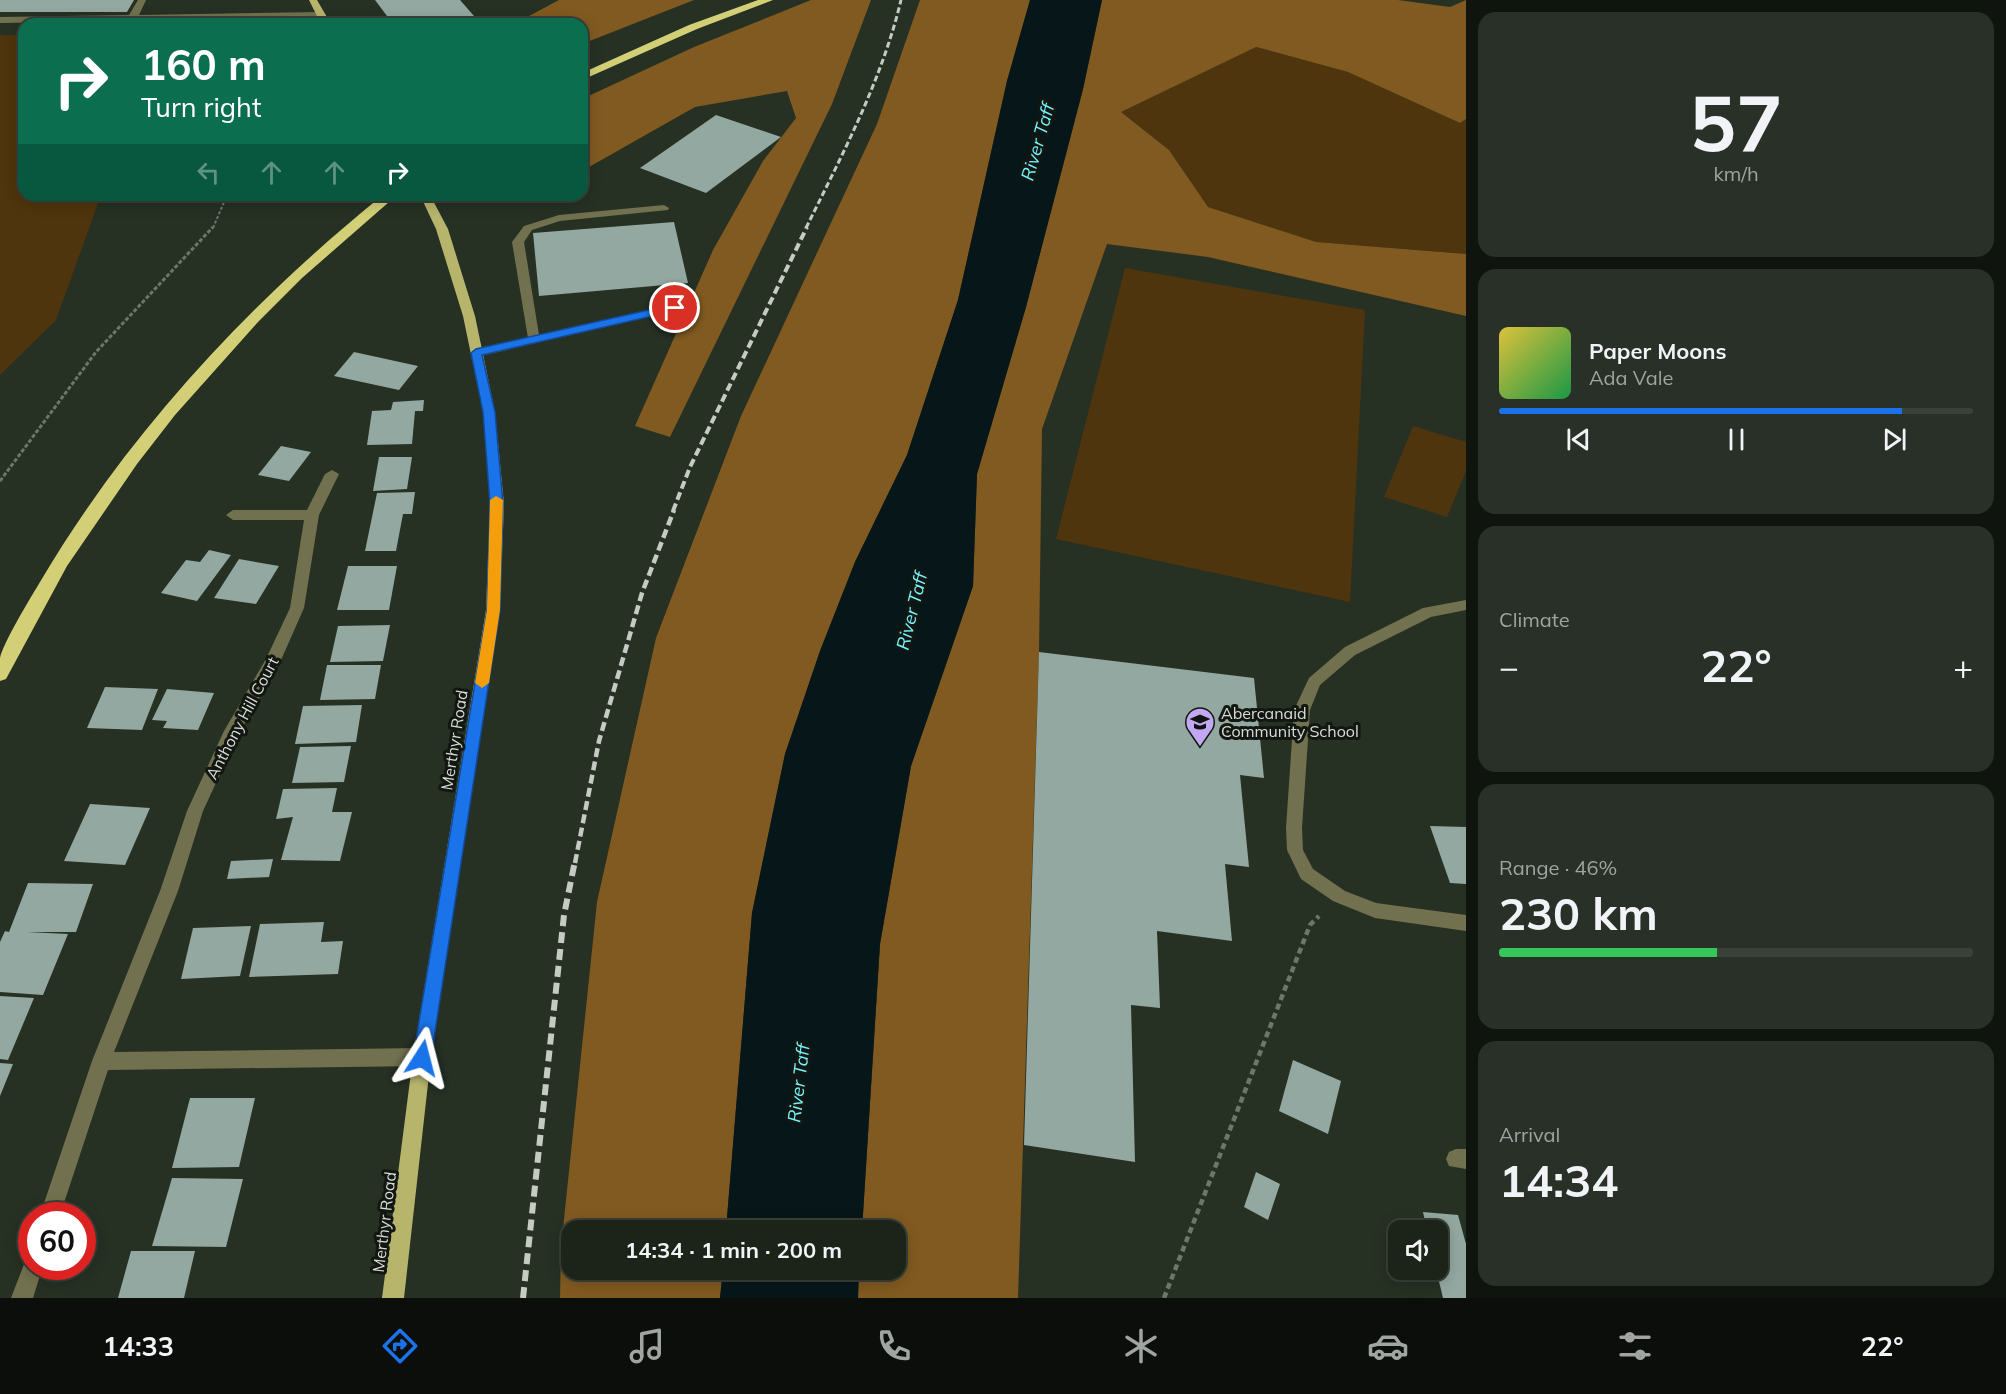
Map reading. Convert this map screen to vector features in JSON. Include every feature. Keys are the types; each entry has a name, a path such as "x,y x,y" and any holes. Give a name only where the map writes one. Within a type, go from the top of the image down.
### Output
{"highway":[{"path":"588,73 693,27 768,0"},
{"path":"0,674 60,565 114,483 242,328 325,248 384,201"}],"main road":[{"path":"313,0 322,18"},
{"name":"Merthyr Road","path":"393,1298 422,1058 493,610 497,504 489,412 468,316 442,229 428,201"}],"street":[{"path":"133,18 142,0"},
{"path":"0,20 18,20"},
{"path":"534,340 518,242 528,228 559,218 664,208"},
{"path":"476,353 675,308"},
{"name":"Anthony Hill Court","path":"54,1202 101,1061 169,891 195,812 232,730 273,660 297,608 312,515 332,474"},
{"path":"233,515 312,515"},
{"path":"1466,605 1428,612 1350,651 1314,682 1302,710 1294,828 1295,850 1307,874 1339,896 1375,910 1466,923"},
{"path":"101,1061 422,1058"},
{"path":"22,1298 28,1280"}],"path":[{"path":"0,481 96,352 212,230 224,201"},
{"path":"1164,1298 1310,924 1339,896"}],"shaded area":[{"path":"559,0 694,0 588,42 588,18 525,18"},
{"path":"811,0 871,0 832,104 670,437 635,426 713,250 763,161 796,118 787,91 695,107 588,168 588,96 694,47"},
{"path":"920,0 1030,0 1007,81 958,300 907,455 855,562 820,651 785,754 752,913 727,1220 564,1220 597,902 656,638 741,416 877,124"},
{"path":"1102,0 1398,0 1450,7 1466,0 1466,119 1460,123 1348,72 1256,47 1121,112 1169,150 1208,207 1316,242 1466,254 1466,316 1208,257 1107,244 1042,429 1039,652 1018,1298 858,1298 859,1280 906,1280 906,1220 863,1220 880,944 911,766 973,586 977,474 1026,307 1083,89"},
{"path":"0,35 18,35 18,201 99,201 56,320 0,375"},
{"path":"1255,47 1348,72 1460,123 1466,119 1466,254 1316,242 1208,207 1169,150 1121,112"},
{"path":"1125,268 1365,310 1350,602 1056,539"},
{"path":"1413,426 1466,442 1466,471 1447,517 1384,497"},
{"path":"561,1248 561,1280 722,1280 720,1298 560,1298"}],"water":[{"name":"River Taff","path":"1030,0 1102,0 1083,89 1026,307 977,474 973,586 911,766 880,944 863,1220 727,1220 752,913 785,754 820,651 855,562 907,455 958,300 1007,81"},
{"path":"722,1280 859,1280 858,1298 720,1298"}],"building":[{"path":"0,0 134,0 127,12 0,12"},
{"path":"375,0 460,0 476,18 388,18"},
{"path":"716,115 781,137 706,193 640,168"},
{"path":"674,222 688,283 539,296 533,233"},
{"path":"354,352 418,366 399,390 334,376"},
{"path":"424,400 423,411 415,411 412,444 367,445 372,411 391,410 393,402"},
{"path":"281,446 311,452 289,481 258,475"},
{"path":"379,457 412,457 407,489 373,491"},
{"path":"415,492 412,514 403,514 396,551 365,551 377,493"},
{"path":"209,550 231,555 197,601 161,593 186,560 200,562"},
{"path":"239,559 279,566 256,604 214,598"},
{"path":"348,566 397,566 389,610 337,610"},
{"path":"390,625 383,661 330,662 338,626"},
{"path":"1039,652 1254,678 1264,778 1240,775 1249,867 1225,864 1232,941 1157,931 1160,1008 1131,1005 1135,1162 1024,1145"},
{"path":"327,665 381,665 375,699 320,700"},
{"path":"105,687 158,689 142,730 87,728"},
{"path":"167,689 214,693 198,730 163,728 167,721 152,720"},
{"path":"362,705 356,742 295,744 303,706"},
{"path":"351,746 344,782 292,783 300,747"},
{"path":"337,788 332,812 352,812 340,861 281,860 293,817 276,819 283,789"},
{"path":"90,804 150,808 125,865 64,861"},
{"path":"1430,826 1466,827 1466,884 1450,883"},
{"path":"273,859 269,877 227,879 231,861"},
{"path":"28,883 93,884 76,932 27,932 68,934 43,995 0,992 0,942 5,931 9,932"},
{"path":"324,922 321,942 343,941 338,974 249,977 260,924"},
{"path":"251,926 240,976 181,979 193,928"},
{"path":"0,996 34,998 8,1060 0,1059"},
{"path":"1293,1060 1341,1081 1328,1134 1279,1111"},
{"path":"0,1063 13,1064 0,1096"},
{"path":"190,1098 255,1098 239,1167 172,1168"},
{"path":"1256,1172 1280,1184 1268,1220 1244,1207"},
{"path":"172,1178 243,1179 226,1247 152,1246"},
{"path":"1423,1212 1458,1215 1466,1244 1466,1298 1443,1298 1439,1280 1448,1280 1448,1220 1425,1220"},
{"path":"131,1251 195,1251 184,1298 118,1298"}],"railway":[{"path":"806,228 872,88 901,0"},
{"path":"673,511 690,467 807,227"},
{"path":"575,863 599,741 642,593 674,510"},
{"path":"523,1298 564,915 575,861"}],"slow traffic":[{"path":"482,683 493,610 496,500"}],"place":[{"name":"Abercanaid Community School","path":"1200,748"}],"route":[{"path":"422,1058 493,610 497,504 489,412 476,353 675,308"}]}
